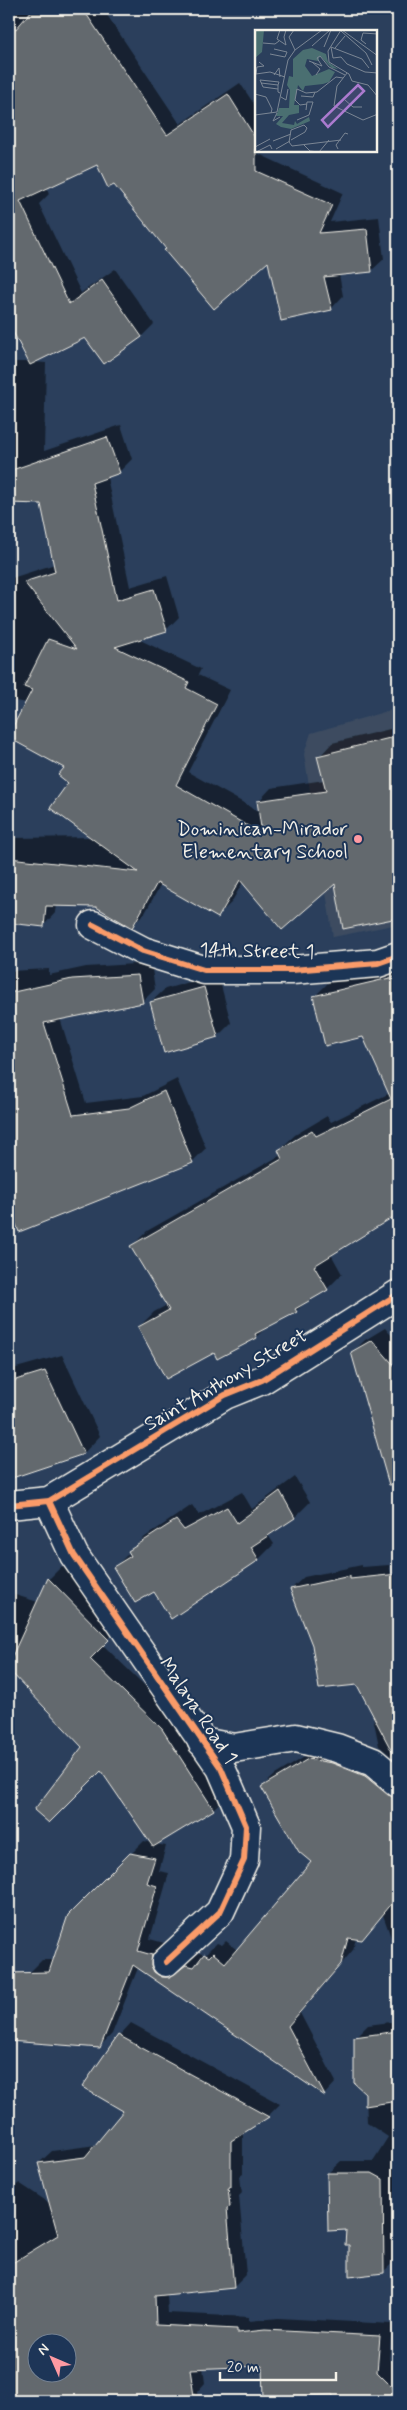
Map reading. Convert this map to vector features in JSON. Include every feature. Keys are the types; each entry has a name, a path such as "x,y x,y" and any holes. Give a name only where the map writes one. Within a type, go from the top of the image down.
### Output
{"street":[{"name":"14th Street 1","path":"93,925 143,951 204,970 292,970 378,963 398,956"},
{"name":"Saint Anthony Street","path":"9,1505 49,1501 225,1395 262,1380 398,1294"},
{"name":"Malaya Road 1","path":"49,1501 74,1555 221,1768 246,1826 244,1860 220,1912 166,1962"},
{"path":"202,1742 234,1748 296,1738 336,1748 373,1762 398,1783"}],"shaded area":[{"name":"Dominican-Mirador Elementary School","path":"398,708 398,924 333,937 304,754 311,733"}],"building":[{"path":"33,9 83,9 167,135 228,94 255,137 256,171 332,205 319,233 367,229 372,272 324,277 332,310 281,321 268,262 214,309 164,250 166,249 114,185 108,188 97,165 20,201 69,304 102,280 142,337 104,364 85,338 30,365 9,324 9,37"},
{"path":"107,437 120,473 92,483 117,600 154,589 167,631 115,647 189,682 186,688 217,704 176,785 262,834 257,801 326,791 317,756 398,736 398,918 343,929 335,884 282,930 240,880 218,918 157,883 132,928 96,907 46,906 44,927 9,923 9,858 138,872 50,808 68,783 58,775 64,768 9,738 9,734 32,690 24,687 48,639 77,649 24,582 55,572 41,504 9,503 9,471"},
{"path":"138,975 143,1003 44,1023 73,1115 129,1108 164,1091 193,1163 19,1232 9,1207 9,993 72,979"},
{"path":"398,976 398,1214 314,1266 328,1290 295,1309 297,1312 255,1334 257,1338 217,1359 214,1353 166,1379 138,1327 169,1310 130,1246 282,1159 278,1150 312,1130 316,1136 391,1099 363,1037 325,1046 313,996"},
{"path":"204,987 218,1037 164,1053 150,1002"},
{"path":"372,1340 398,1370 398,1484 389,1485 351,1352"},
{"path":"45,1371 84,1454 9,1479 9,1382"},
{"path":"280,1491 295,1518 251,1547 259,1560 171,1619 154,1592 135,1603 113,1567 131,1556 128,1551 176,1520 184,1530 227,1507 237,1523"},
{"path":"398,1574 398,1763 357,1685 319,1689 312,1645 290,1589 350,1576 350,1579"},
{"path":"48,1578 109,1640 90,1659 162,1729 214,1810 153,1847 101,1771 49,1823 34,1810 82,1747 9,1670 9,1663"},
{"path":"308,1759 332,1763 365,1776 388,1795 398,1798 398,1896 362,1940 348,1938 341,1964 288,2026 325,2096 133,1965 100,2048 9,2041 9,1973 49,1972 68,1915 130,1853 155,1858 147,1883 157,1886 138,1951 152,1955 151,1965 154,1972 162,1977 170,1977 186,1965 194,1967 204,1954 209,1957 213,1953 225,1963 311,1862 299,1852 261,1787"},
{"path":"398,2031 398,2101 365,2106 365,2093 354,2083 354,2037"},
{"path":"118,2035 269,2117 231,2141 231,2187 228,2187 230,2207 227,2208 234,2288 155,2296 156,2325 237,2329 237,2333 265,2330 380,2336 377,2372 398,2393 398,2401 332,2401 333,2395 263,2397 262,2366 190,2369 194,2396 166,2401 9,2401 9,2265 58,2235 38,2163 85,2157 123,2111 82,2087"},
{"path":"327,2173 372,2173 383,2179 384,2273 349,2277 349,2245 345,2245 346,2230 328,2231"}],"cycle path":[{"path":"93,925 143,951 204,970 292,970 378,963 398,956"},
{"path":"9,1505 49,1501 225,1395 262,1380 398,1294"},
{"path":"49,1501 74,1555 221,1768 246,1826 244,1860 220,1912 166,1962"}],"place":[{"name":"Dominican-Mirador Elementary School","path":"358,839"}]}
